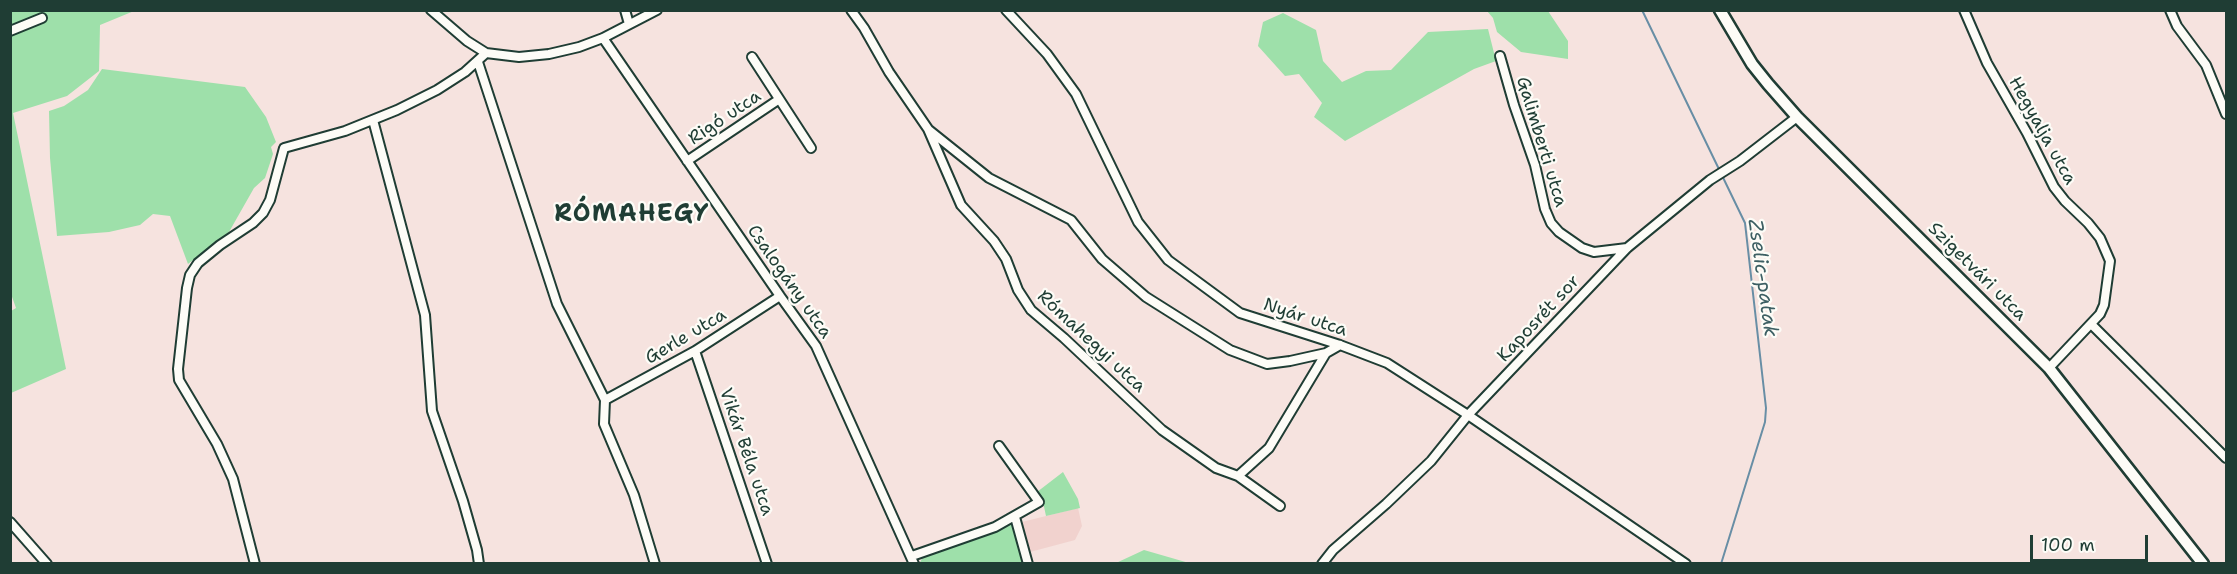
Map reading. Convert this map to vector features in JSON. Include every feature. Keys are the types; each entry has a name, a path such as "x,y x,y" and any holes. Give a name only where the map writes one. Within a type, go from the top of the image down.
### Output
{"street":[{"path":"431,10 467,41 486,53 519,57 549,54 579,47 603,38 657,10"},
{"path":"625,10 629,24"},
{"name":"Rómahegyi utca","path":"850,10 864,28 889,72 928,129 961,205 994,241 1006,260 1018,290 1030,310 1064,338 1162,430 1216,468 1238,476 1280,506"},
{"name":"Nyár utca","path":"1006,10 1047,54 1076,94 1138,222 1168,260 1240,313 1340,345 1387,363 1468,415 1686,564"},
{"name":"Szigetvári utca","path":"1720,10 1752,64 1797,117 2049,368 2203,564"},
{"name":"Hegyalja utca","path":"1964,10 1988,63 2054,187 2100,238 2110,261 2104,304 2100,314 2049,368"},
{"path":"2170,10 2177,26 2206,65 2226,114"},
{"path":"10,31 42,18"},
{"name":"Csalogány utca","path":"603,38 816,346 913,560"},
{"path":"255,564 233,479 218,444 179,380 178,369 190,274 198,263 253,223 263,213 270,200 284,148 319,139 373,120 437,90 478,62 486,53"},
{"name":"Galimberti utca","path":"1500,56 1551,223 1567,237 1594,252 1627,248"},
{"name":"Rigó utca","path":"752,57 811,148"},
{"path":"478,62 557,304 605,400 604,424 634,495 654,564"},
{"name":"Rigó utca","path":"687,161 778,100"},
{"name":"Kaposrét sor","path":"1323,564 1334,550 1431,461 1468,415 1627,248 1715,177 1797,117"},
{"path":"373,120 425,315 432,411 466,511 479,564"},
{"path":"928,129 989,178 1071,220 1102,259 1146,297 1230,350 1267,364 1290,362 1326,353 1340,345"},
{"name":"Gerle utca","path":"605,400 695,351 780,296"},
{"path":"2091,324 2226,458"},
{"name":"Vikár Béla utca","path":"695,351 767,564"},
{"path":"1238,476 1269,448 1326,353"},
{"path":"913,560 1015,518 1039,502 999,446"},
{"path":"1015,518 1028,564"},
{"path":"10,522 48,564"}],"shaded area":[{"path":"1078,508 1082,526 1075,540 1030,552 1022,522"}],"green space":[{"path":"11,11 134,11 100,25 99,71 67,96 13,113 66,369 11,393 11,311 16,308 11,294"},
{"path":"1487,11 1548,11 1568,41 1568,59 1521,52 1497,32 1493,18"},
{"path":"1283,13 1316,30 1323,61 1342,82 1366,71 1391,70 1428,32 1488,29 1496,61 1474,69 1345,141 1314,117 1322,103 1299,74 1285,76 1258,46 1263,22"},
{"path":"102,69 245,87 266,117 276,142 271,147 273,154 265,178 254,188 229,232 188,264 170,216 153,214 140,225 109,232 57,236 50,158 49,111 64,106 88,90"},
{"path":"1063,472 1078,499 1080,508 1046,516 1043,502 1037,492"},
{"path":"1014,523 1024,564 919,564 923,557"},
{"path":"1144,550 1189,563 1116,563"}],"waterway":[{"name":"Zselic-patak","path":"1642,10 1745,223 1766,408 1765,422 1721,564"}],"district":[{"name":"RÓMAHEGY","path":"632,215"}]}
